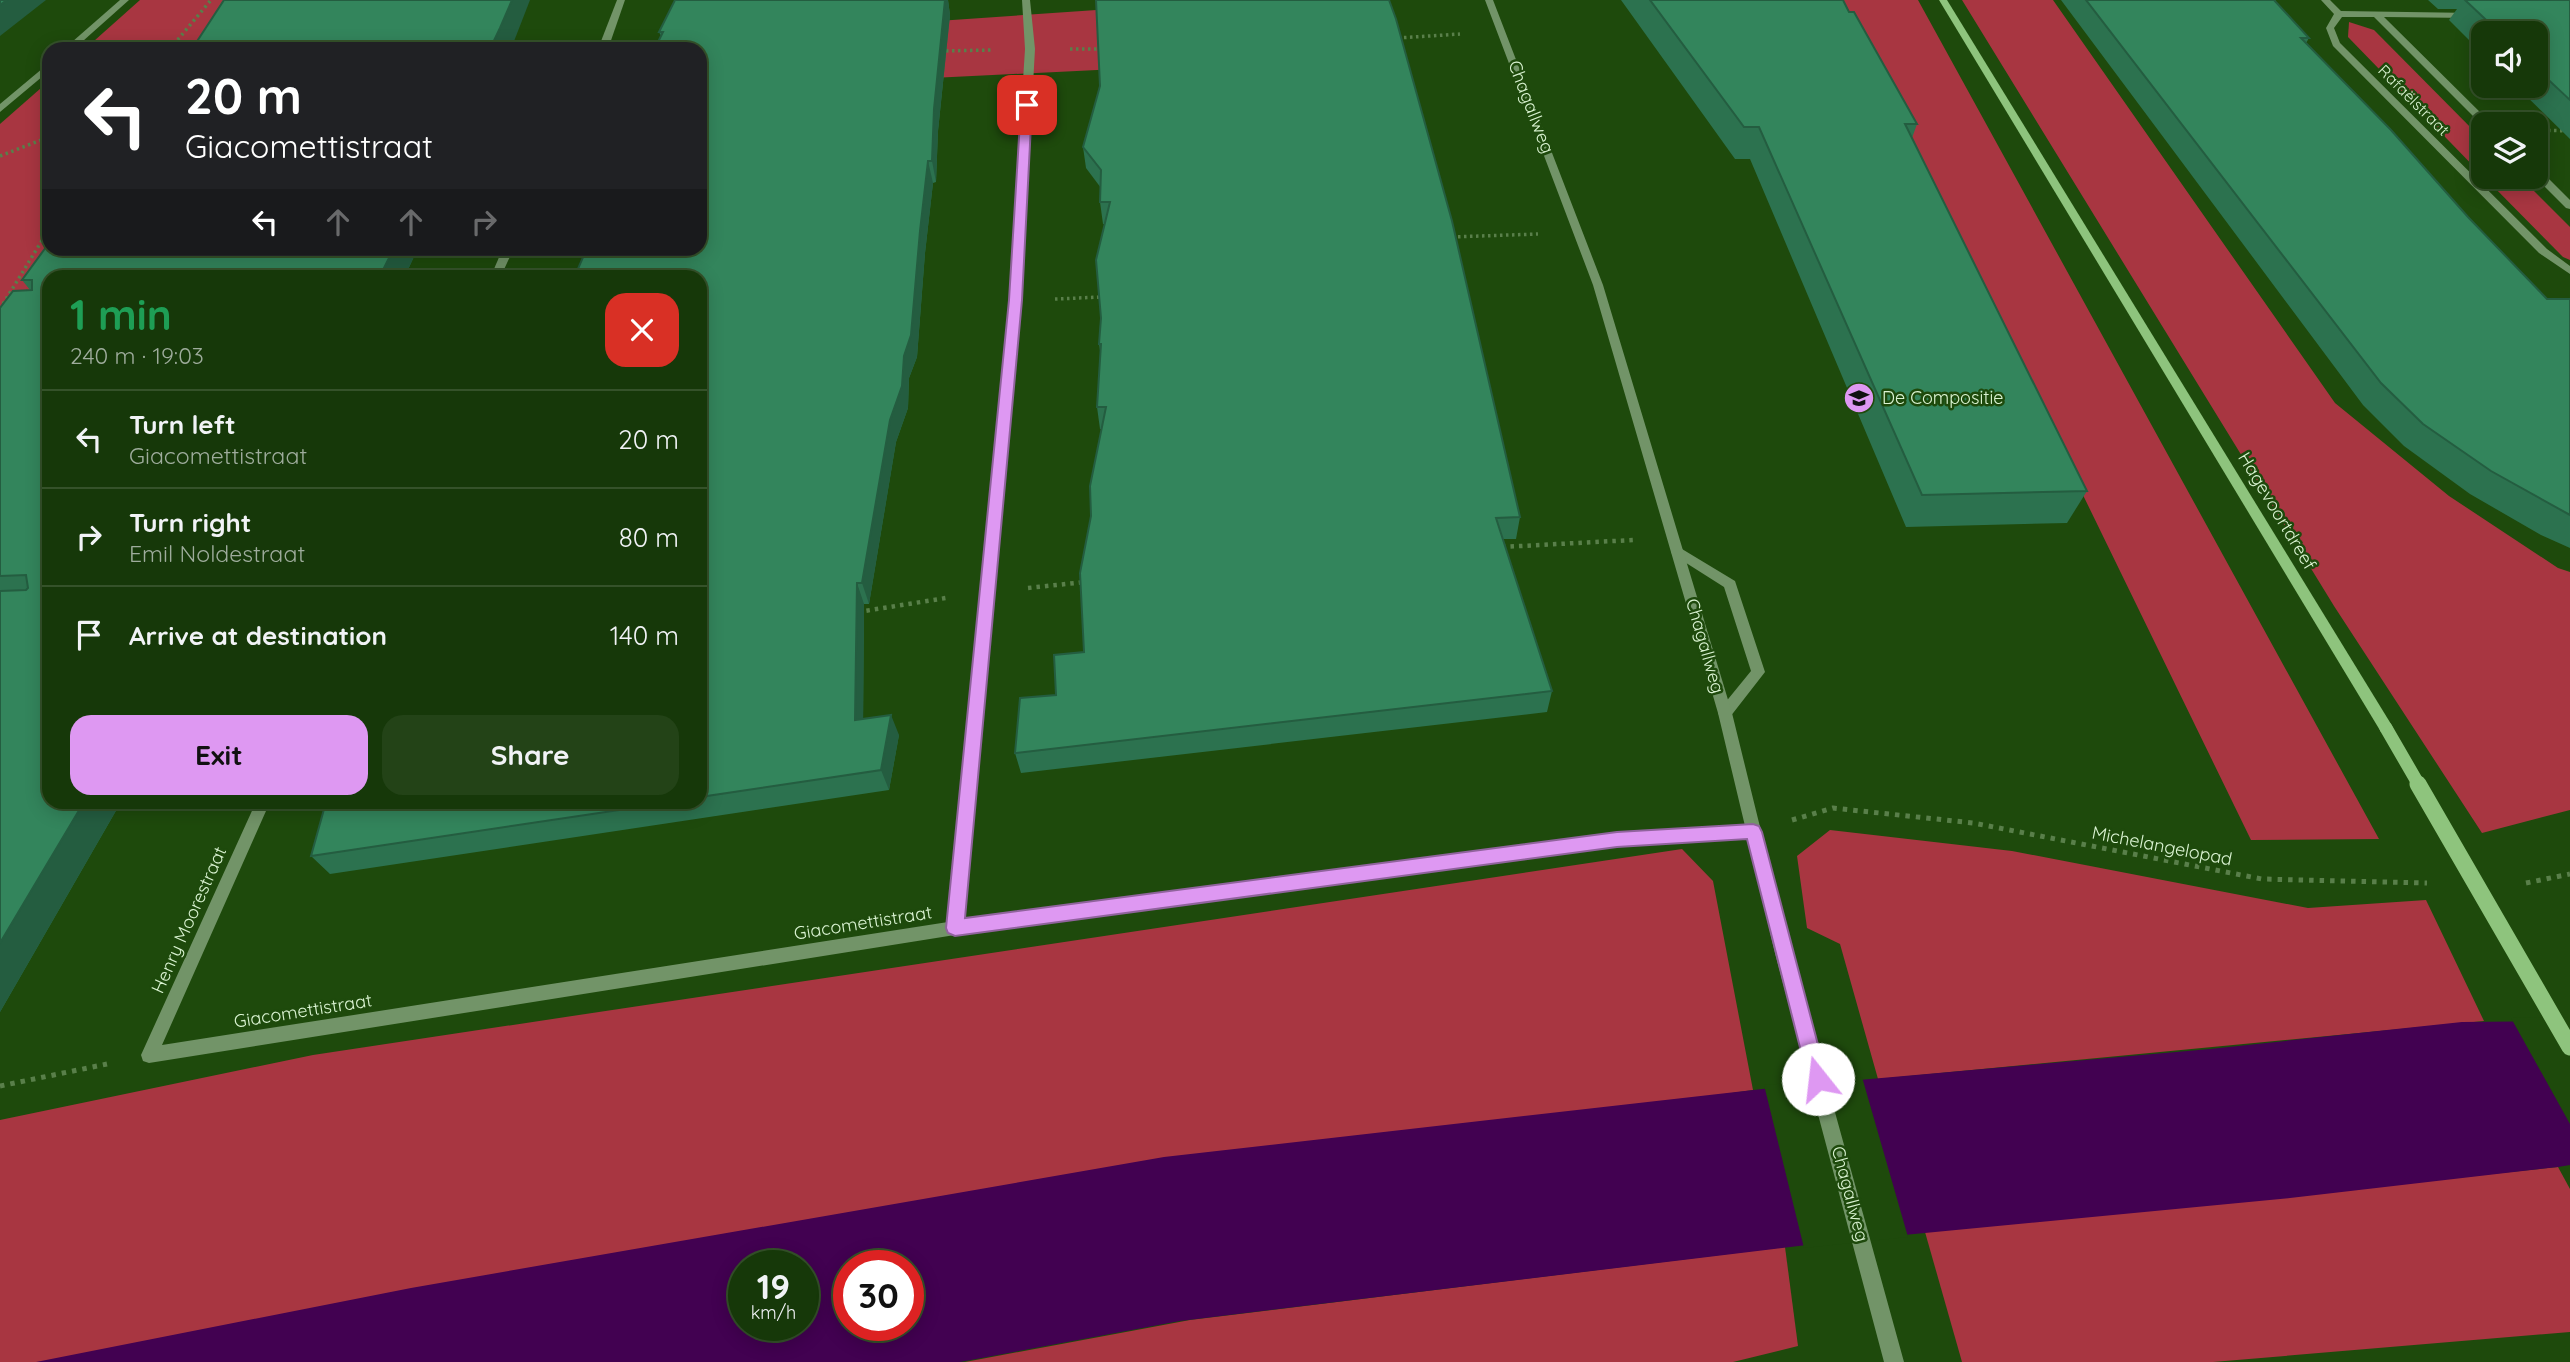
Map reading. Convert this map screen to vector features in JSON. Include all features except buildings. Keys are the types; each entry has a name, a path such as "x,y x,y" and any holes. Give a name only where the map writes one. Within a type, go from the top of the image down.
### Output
{"main road":[{"name":"Hagevoortdreef","path":"1943,0 2386,728 2570,1047"}],"street":[{"path":"77,42 125,0"},
{"path":"606,42 621,0"},
{"path":"955,928 1015,300 1030,49 1026,0"},
{"name":"Chagallweg","path":"1489,0 1598,285 1725,713 1783,953 1894,1362"},
{"path":"2325,0 2339,14 2487,15"},
{"name":"Rafaëlstraat","path":"2339,14 2330,28 2336,44 2543,251 2570,271"},
{"name":"Rafaëlstraat","path":"2376,14 2475,112"},
{"path":"0,109 42,72"},
{"path":"2548,184 2570,206"},
{"path":"1675,544 1730,584 1758,672 1725,713"},
{"name":"Henry Moorestraat","path":"149,1055 260,809"},
{"name":"Giacomettistraat","path":"149,1055 955,928 1617,839 1753,832"}],"path":[{"path":"176,42 211,0"},
{"path":"1391,39 1502,31"},
{"path":"934,51 1109,49"},
{"path":"2548,130 2570,131"},
{"path":"0,156 42,140"},
{"path":"1440,238 1578,232"},
{"path":"0,309 42,240"},
{"path":"1015,300 1111,297"},
{"path":"1496,547 1675,544"},
{"path":"850,613 986,592 1098,580"},
{"name":"Michelangelopad","path":"1753,832 1833,808 1973,823 2262,879 2431,883"},
{"path":"2523,883 2536,883 2570,874"},
{"path":"0,1086 149,1055"}],"shaded area":[{"path":"140,0 244,0 215,42 93,42"},
{"path":"1832,0 1918,0 2379,839 2251,840 1856,29"},
{"path":"1962,0 2053,0 2335,403 2449,496 2558,568 2570,572 2570,810 2482,833 2334,606"},
{"path":"1228,1 1239,63 810,84 821,29"},
{"path":"2349,22 2374,30 2471,128 2471,164 2348,37"},
{"path":"42,87 42,256 49,256 49,270 42,270 42,286 0,344 0,124"},
{"path":"2496,189 2532,189 2570,227 2570,260 2563,257"},
{"path":"1830,830 2012,851 2308,908 2426,900 2484,1021 1878,1079 1840,944 1807,928 1797,856"},
{"path":"1682,849 1713,881 1753,1090 645,1248 92,1362 0,1362 0,1120 313,1055"},
{"path":"2570,1021 2570,1165 2290,1198 1831,1242 1180,1321 960,1362 36,1362 411,1288 1164,1157 1780,1087 2210,1049 2462,1022"},
{"path":"2558,1167 2570,1189 2570,1332 2213,1362 1962,1362 1925,1232"},
{"path":"1785,1247 1798,1346 1733,1362 965,1362 1190,1320"}],"pier":[{"path":"2570,1017 2570,1124 2511,1018"},
{"path":"1862,1077 1908,1237 1804,1248 1764,1085"}],"place":[{"name":"De Compositie","path":"1859,398"}],"route":[{"path":"1027,105 1015,300 955,928 1617,839 1753,832 1818,1079"}]}
